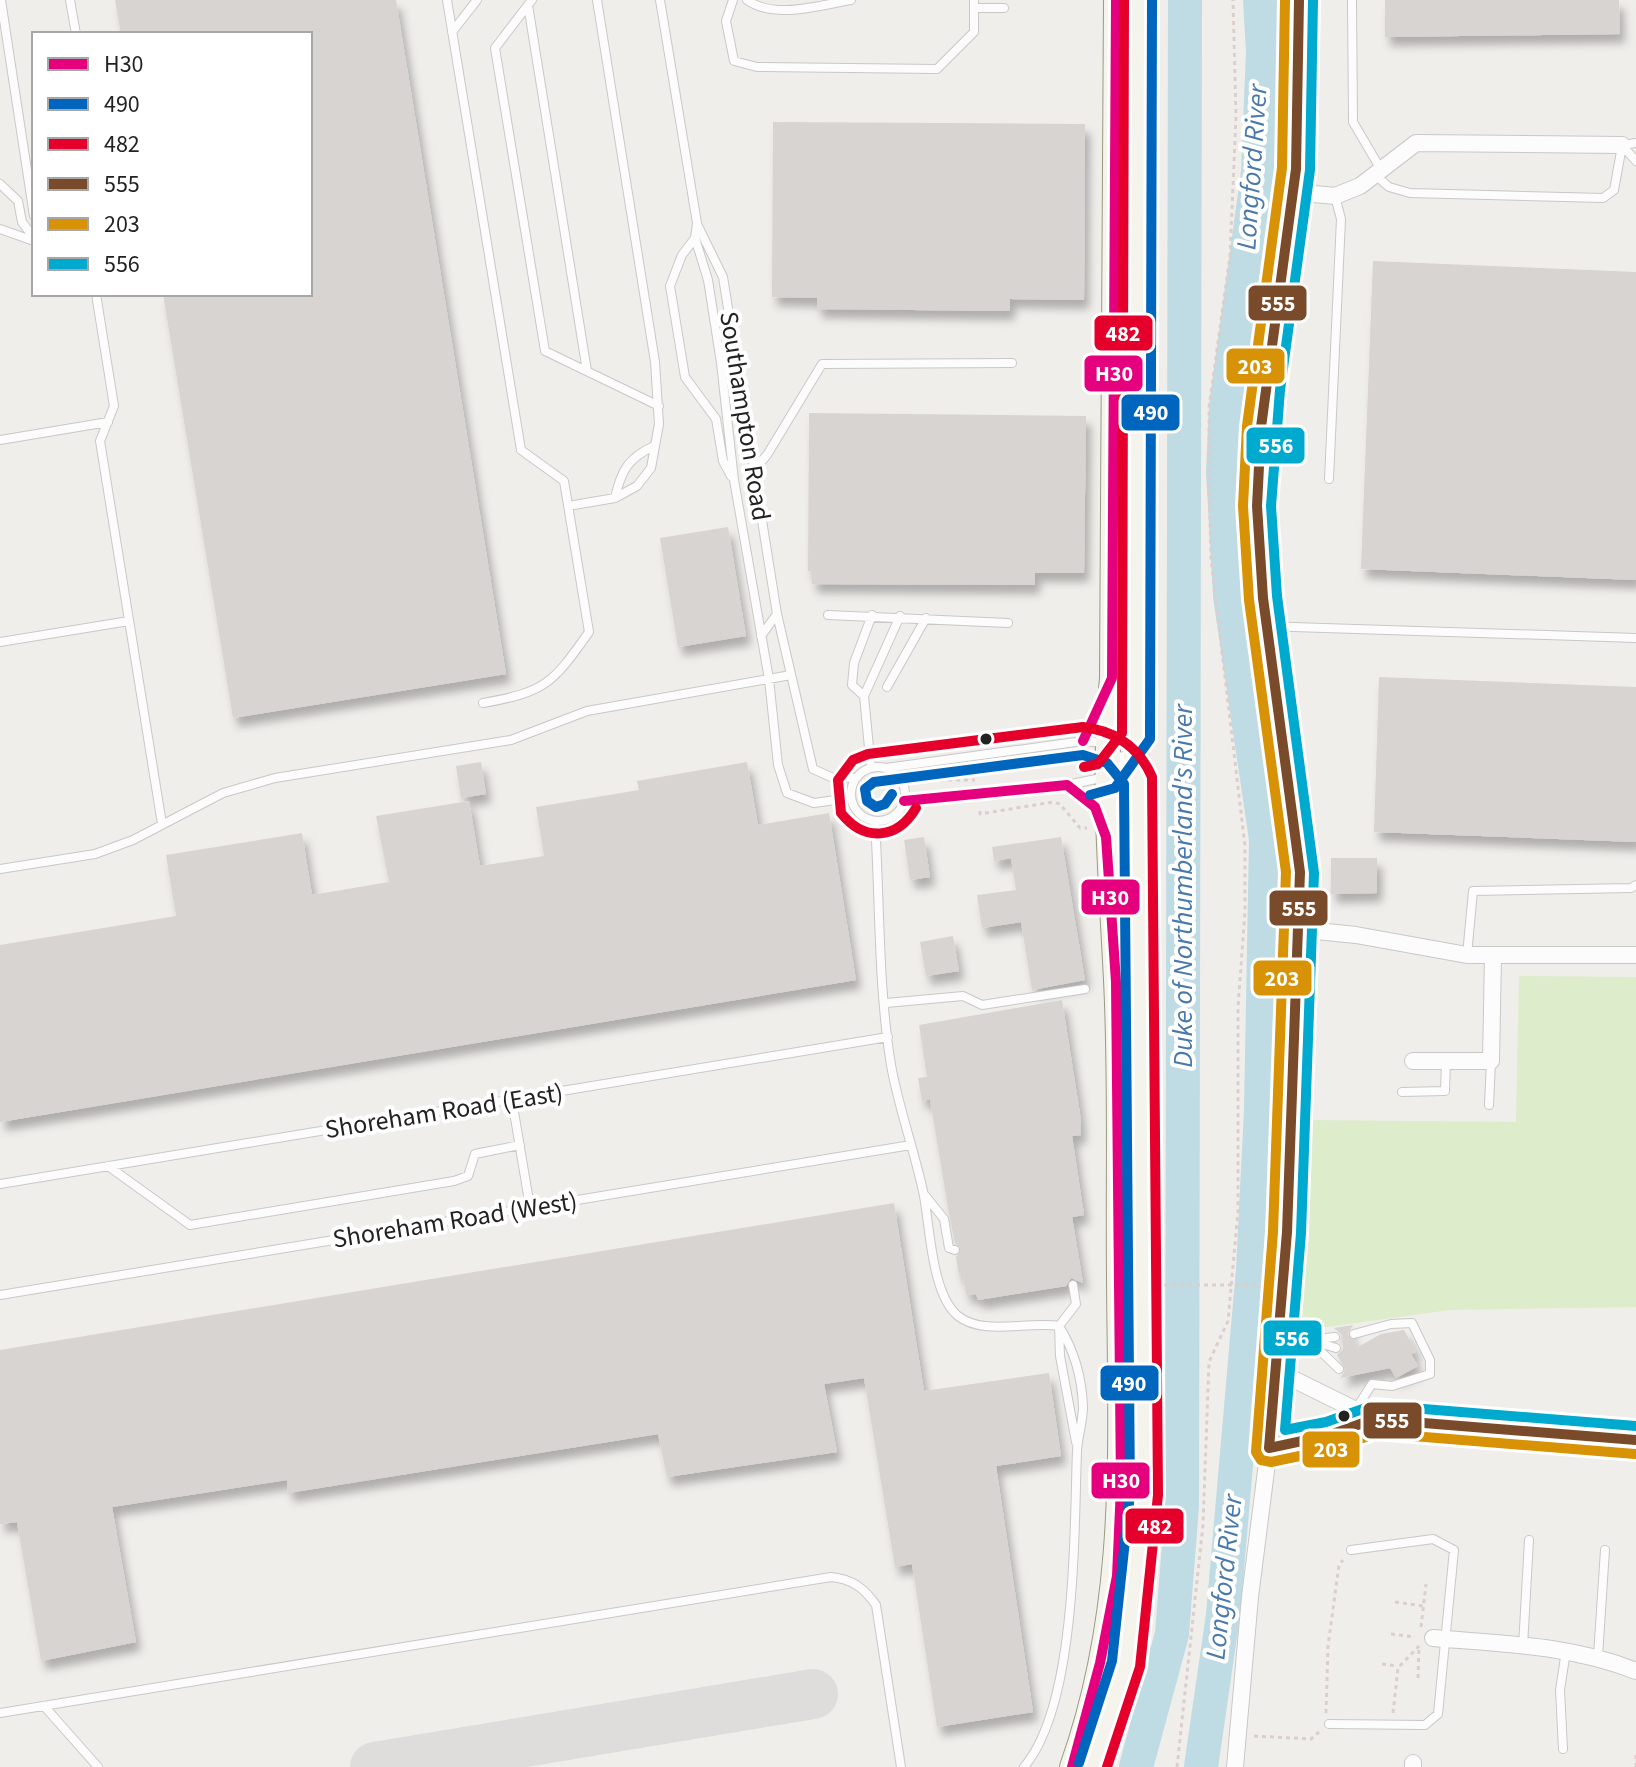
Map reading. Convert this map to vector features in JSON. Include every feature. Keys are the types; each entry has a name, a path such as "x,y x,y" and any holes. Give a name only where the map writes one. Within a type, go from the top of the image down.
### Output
{"street":[{"path":"1092,1767 1126,1664 1144,1495 1138,780 1112,745 1116,0"},
{"path":"1072,1767 1100,1663 1117,1576 1121,1487 1116,982 1104,832 1106,777 1112,745 1138,0"},
{"path":"1235,1767 1278,1376 1300,872 1296,814 1266,626 1258,531 1259,465 1294,192 1301,92 1299,0"},
{"path":"1294,192 1335,196 1360,186 1416,143 1629,144"},
{"path":"1297,929 1356,935 1467,955 1636,955"},
{"path":"1413,1061 1491,1061 1493,956"},
{"path":"1278,1376 1295,1380 1374,1419 1636,1440"},
{"path":"1269,1448 1346,1430 1374,1419"},
{"path":"1429,1640 1567,1650 1598,1656 1636,1671"}],"lane":[{"path":"1,0 32,203"},
{"path":"70,0 76,32"},
{"path":"447,0 521,450 564,481 589,632 559,675 523,696 483,703"},
{"path":"452,32 477,0"},
{"path":"568,506 615,498 637,486 651,468 659,406 597,0"},
{"path":"660,0 697,223 695,238"},
{"path":"733,0 726,21 734,61 757,67 937,69 974,32 974,4 1004,8"},
{"path":"747,0 767,9 784,10 851,0"},
{"path":"1352,0 1353,122 1377,171 1389,187 1410,193 1603,198 1614,190 1629,144"},
{"path":"530,3 495,48 545,351 659,406"},
{"path":"530,3 587,371"},
{"path":"1629,144 1636,161"},
{"path":"0,184 18,201 22,222 32,237"},
{"path":"0,196 11,194"},
{"path":"1329,479 1341,219 1335,196"},
{"name":"Southampton Road","path":"697,223 723,277 777,614 813,769 831,777 856,778"},
{"path":"0,229 32,239"},
{"name":"Southampton Road","path":"695,238 682,255 670,286 685,377 716,419 723,461 734,480"},
{"name":"Southampton Road","path":"695,238 708,280 724,378 734,480 769,679 778,765 787,793 814,803 850,798"},
{"path":"96,296 114,406 100,441 162,824"},
{"path":"753,471 767,455 822,364 1012,363"},
{"path":"0,440 108,422"},
{"path":"615,498 620,473 633,455 654,446"},
{"path":"761,636 777,614"},
{"path":"828,615 1008,623"},
{"path":"864,696 852,685 854,663 872,615"},
{"path":"871,768 864,696 900,616"},
{"path":"887,687 926,618"},
{"path":"0,642 129,621"},
{"path":"1266,626 1636,638"},
{"path":"0,869 95,854 223,793 275,778 511,740 587,711 791,675"},
{"path":"886,768 903,783 904,801 893,818 875,822 858,814 850,798 856,778 871,768 1112,745"},
{"path":"904,801 1067,785 1106,777"},
{"path":"1067,785 1095,807 1104,832"},
{"path":"875,822 888,1037 923,1193 942,1298 964,1320 982,1327 1035,1322 1059,1326 1071,1345 1079,1378 1083,1409 1077,1447 1072,1585 1057,1693 1034,1755 1024,1767"},
{"path":"1467,955 1473,891 1631,888 1636,885"},
{"path":"886,1003 963,996 982,1005 1085,989"},
{"name":"Shoreham Road (East)","path":"0,1184 888,1037"},
{"path":"1402,1092 1445,1091 1446,1061"},
{"path":"1489,1105 1491,1061"},
{"path":"512,1100 530,1207"},
{"path":"108,1166 190,1225 454,1181 468,1176 475,1154 520,1145"},
{"name":"Shoreham Road (West)","path":"0,1295 911,1145"},
{"path":"923,1193 944,1219 949,1248 955,1250"},
{"path":"1073,1285 1076,1304 1059,1326 1060,1356 1077,1447"},
{"path":"1354,1334 1391,1324 1412,1323 1430,1360 1430,1374 1392,1386 1372,1384"},
{"path":"1281,1332 1336,1348"},
{"path":"1309,1340 1335,1337"},
{"path":"1309,1340 1338,1364"},
{"path":"1346,1430 1372,1384 1369,1373"},
{"path":"1329,1724 1425,1725 1438,1714 1429,1640 1454,1550 1433,1539 1351,1550"},
{"path":"1523,1646 1529,1540"},
{"path":"1598,1656 1605,1550"},
{"path":"0,1713 831,1577 854,1583 876,1605 901,1767"},
{"path":"1563,1749 1560,1690 1567,1650"},
{"path":"44,1706 98,1767"}],"path":[{"path":"1177,1767 1203,1525 1209,1362 1228,1321 1238,1211 1238,1007 1245,911 1245,846 1211,559 1209,455 1209,407 1230,256 1236,116 1233,0"},
{"path":"935,776 936,780 975,778 976,784"},
{"path":"980,811 980,814 1053,802 1060,804 1080,828 1104,832"},
{"path":"1163,1285 1271,1285"},
{"path":"1238,1735 1311,1739 1329,1724 1324,1701 1328,1646 1339,1565 1351,1550"},
{"path":"1418,1678 1429,1640 1423,1606 1426,1584"},
{"path":"1395,1602 1423,1606"},
{"path":"1391,1634 1429,1640"},
{"path":"1392,1725 1399,1666 1429,1640"},
{"path":"1382,1664 1399,1666"},
{"path":"1636,1755 1636,1767"}],"green space":[{"path":"1519,976 1636,977 1636,1307 1450,1310 1298,1331 1308,1120 1516,1122"}],"building":[{"path":"115,0 396,0 506,674 233,718 163,296 312,296 312,32 121,32"},
{"path":"1385,0 1619,0 1620,34 1385,37"},
{"path":"773,122 1085,124 1084,300 1010,299 1010,311 817,309 817,298 772,297"},
{"path":"1373,261 1636,272 1636,580 1361,569"},
{"path":"809,413 1086,416 1084,573 1035,573 1035,585 812,584 812,571 808,571"},
{"path":"728,527 746,636 678,647 660,538"},
{"path":"1379,677 1636,687 1636,842 1374,832"},
{"path":"481,762 486,794 461,798 456,766"},
{"path":"747,762 758,825 829,813 856,980 0,1122 0,945 176,916 166,855 302,833 312,895 389,882 376,816 469,801 480,866 544,856 536,807 639,790 637,781"},
{"path":"924,837 930,877 910,880 904,840"},
{"path":"1061,837 1085,980 1032,990 1021,922 982,928 977,895 1016,890 1011,858 994,861 992,847"},
{"path":"1331,858 1377,858 1377,893 1331,894"},
{"path":"953,936 959,971 926,976 920,942"},
{"path":"1062,1000 1080,1114 1081,1135 1072,1136 1084,1215 1072,1217 1083,1283 1071,1278 1066,1286 978,1300 976,1294 966,1295 963,1275 959,1275 956,1257 962,1249 955,1243 930,1099 922,1101 918,1078 927,1077 919,1025"},
{"path":"894,1203 924,1391 1049,1373 1061,1456 996,1466 1033,1712 937,1727 912,1564 895,1567 864,1378 824,1384 837,1452 667,1477 658,1434 288,1493 287,1480 112,1507 136,1642 41,1661 17,1522 0,1524 0,1350"},
{"path":"1353,1325 1347,1335 1355,1341 1356,1348 1381,1334 1404,1330 1416,1352 1411,1354 1418,1366 1396,1378 1390,1368 1340,1378 1346,1370 1337,1355 1343,1349 1342,1335 1334,1328"}],"waterway":[{"name":"Duke of Northumberland's River","path":"1136,1767 1172,1634 1182,1506 1185,0"},
{"name":"Longford River","path":"1201,1767 1223,1615 1253,1269 1261,1110 1266,839 1230,596 1223,472 1226,406 1258,172 1263,52 1260,0"}],"taxiway":[{"path":"375,1767 813,1694"}],"transit line":[{"name":"H30","path":"1083,741 1112,678 1116,0"},
{"name":"482","path":"1084,767 1098,764 1122,733 1124,0"},
{"name":"490","path":"1090,795 1115,788 1150,739 1152,0"},
{"name":"203","path":"1285,0 1282,168 1247,426 1243,506 1249,600 1286,872 1273,1232 1256,1452 1261,1460 1271,1462 1333,1449 1376,1433 1635,1454"},
{"name":"555","path":"1299,0 1296,169 1261,427 1257,506 1263,598 1300,872 1287,1232 1269,1448 1330,1435 1374,1419 1636,1440"},
{"name":"556","path":"1313,0 1310,170 1280,390 1271,506 1277,596 1314,873 1301,1233 1285,1430 1326,1422 1374,1405 1636,1426"},
{"name":"482","path":"916,808 900,826 890,831 870,833 841,813 838,780 853,760 868,754 1083,727 1105,732 1125,742 1147,766 1152,777 1158,1495 1140,1667 1107,1767"},
{"name":"490","path":"892,794 885,804 876,807 867,801 865,789 874,782 1083,755 1107,763 1124,784 1130,1494 1112,1661 1079,1763"},
{"name":"H30","path":"904,801 1067,785 1095,807 1106,837 1116,982 1121,1487 1117,1576 1100,1663 1072,1767"}]}
